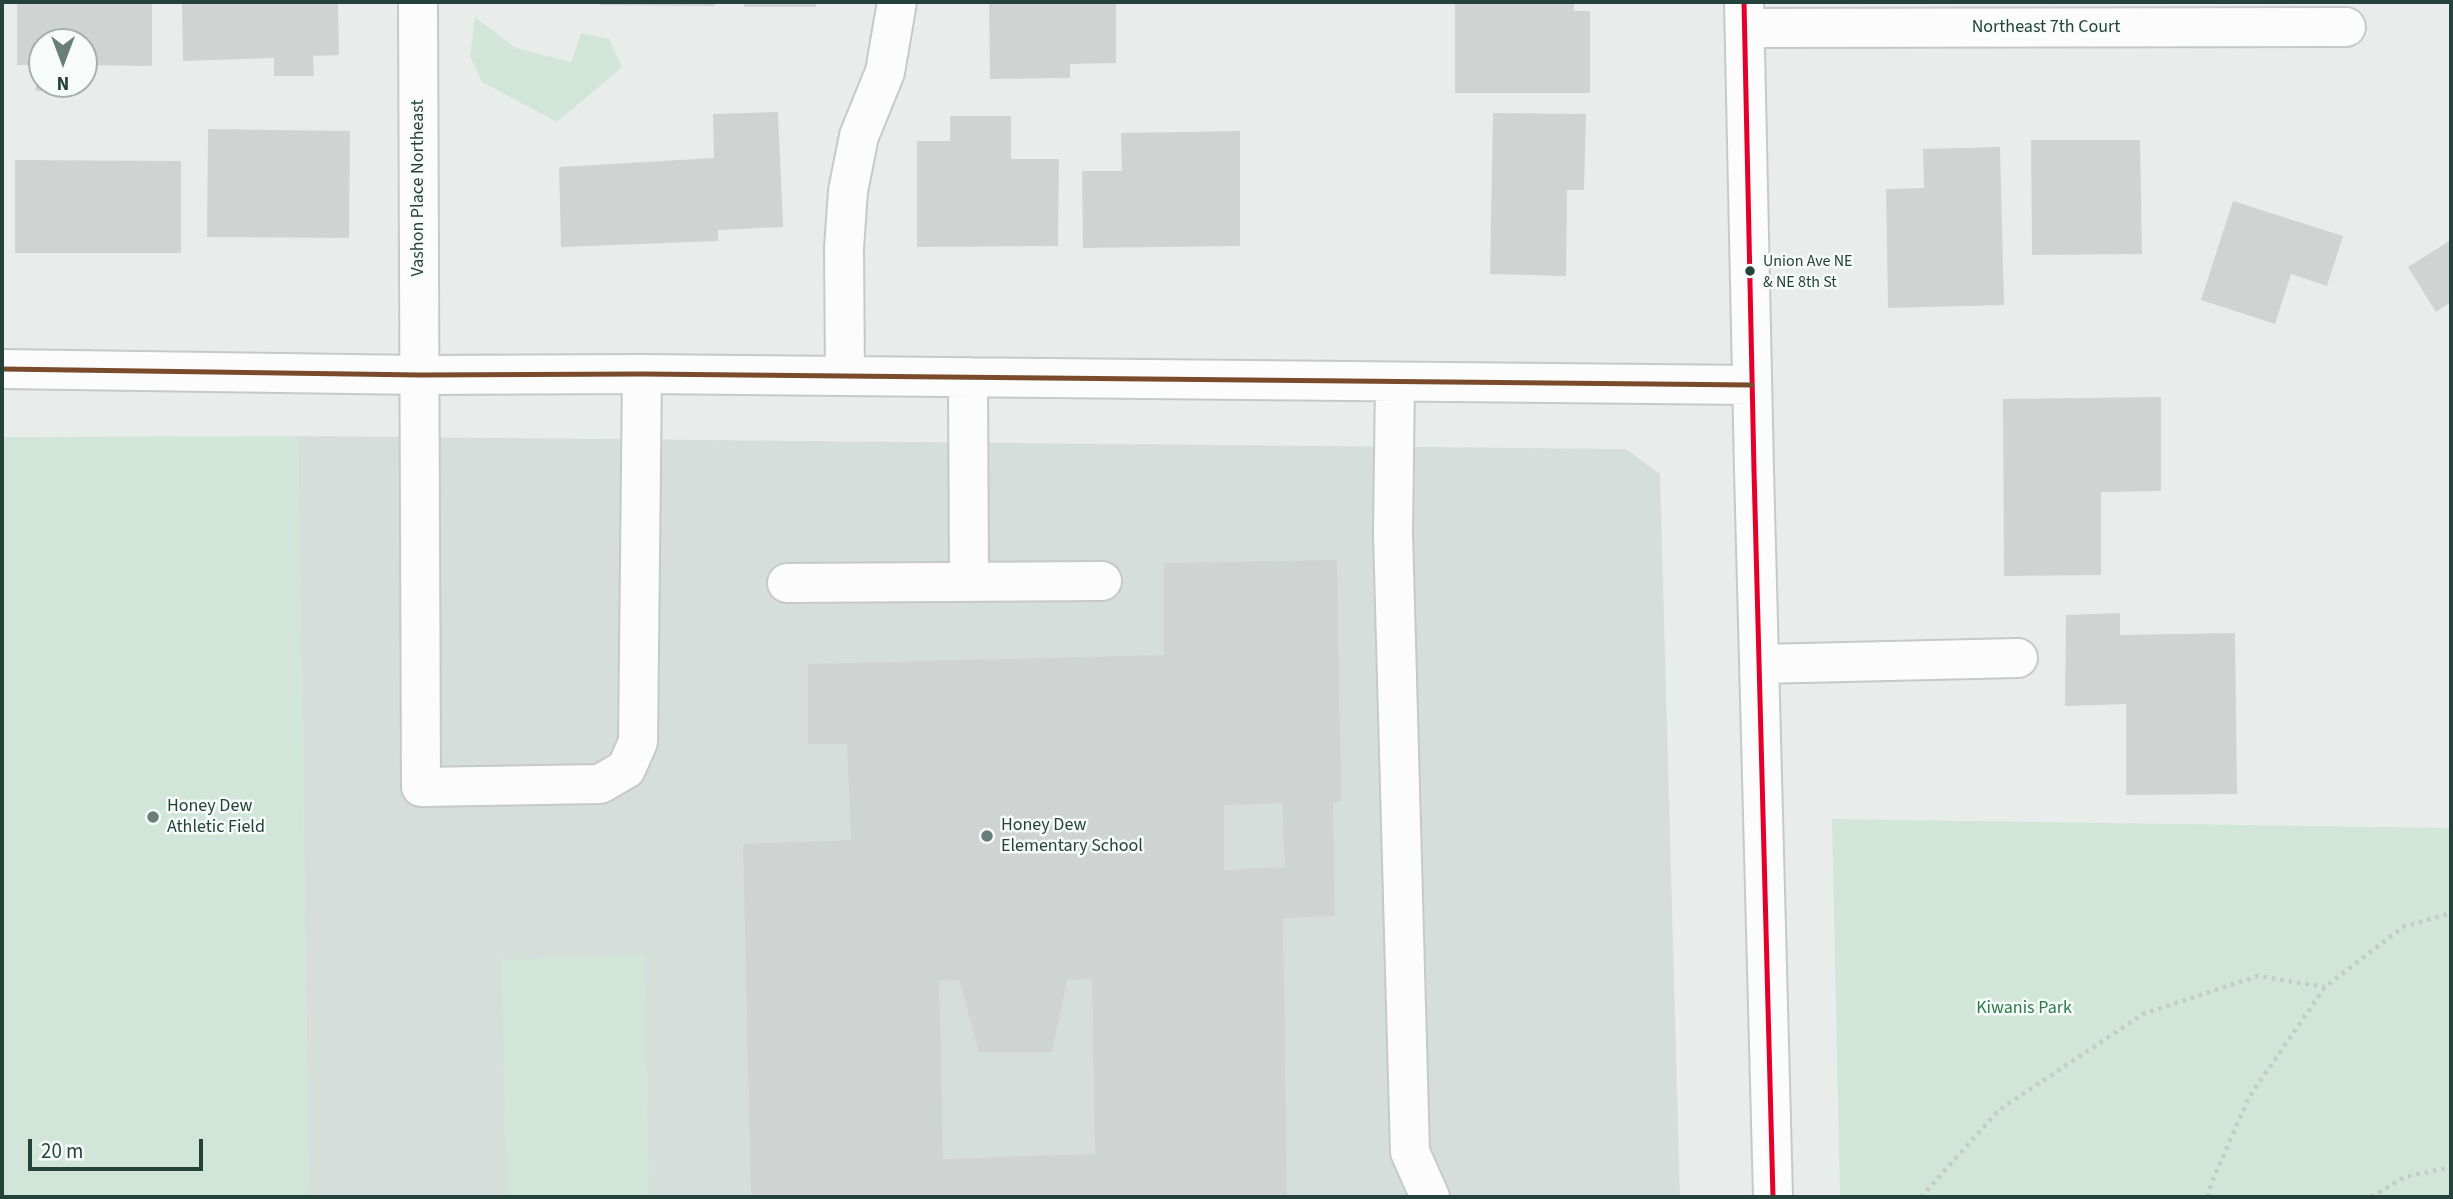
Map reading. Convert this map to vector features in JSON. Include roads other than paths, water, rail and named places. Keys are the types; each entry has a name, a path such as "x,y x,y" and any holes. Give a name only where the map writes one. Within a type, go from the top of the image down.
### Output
{"street":[{"name":"Vashon Place Northeast","path":"418,2 421,787 600,784 626,769 638,742 642,374"},
{"path":"845,376 844,248 848,191 859,136 885,72 897,2"},
{"path":"1745,15 1773,1197"},
{"name":"Northeast 7th Court","path":"1745,15 2346,27"},
{"path":"2,369 420,375 642,374 1752,385"},
{"path":"968,377 969,582"},
{"path":"1395,382 1392,533 1410,1152 1430,1197"},
{"path":"787,583 1102,582"},
{"path":"1759,664 2018,658"}],"place":[{"name":"Union Ave NE & NE 8th St","path":"1750,271"},
{"name":"Honey Dew Athletic Field","path":"153,817"},
{"name":"Honey Dew Elementary School","path":"987,836"}],"park label":[{"name":"Kiwanis Park","path":"2024,1009"}]}
